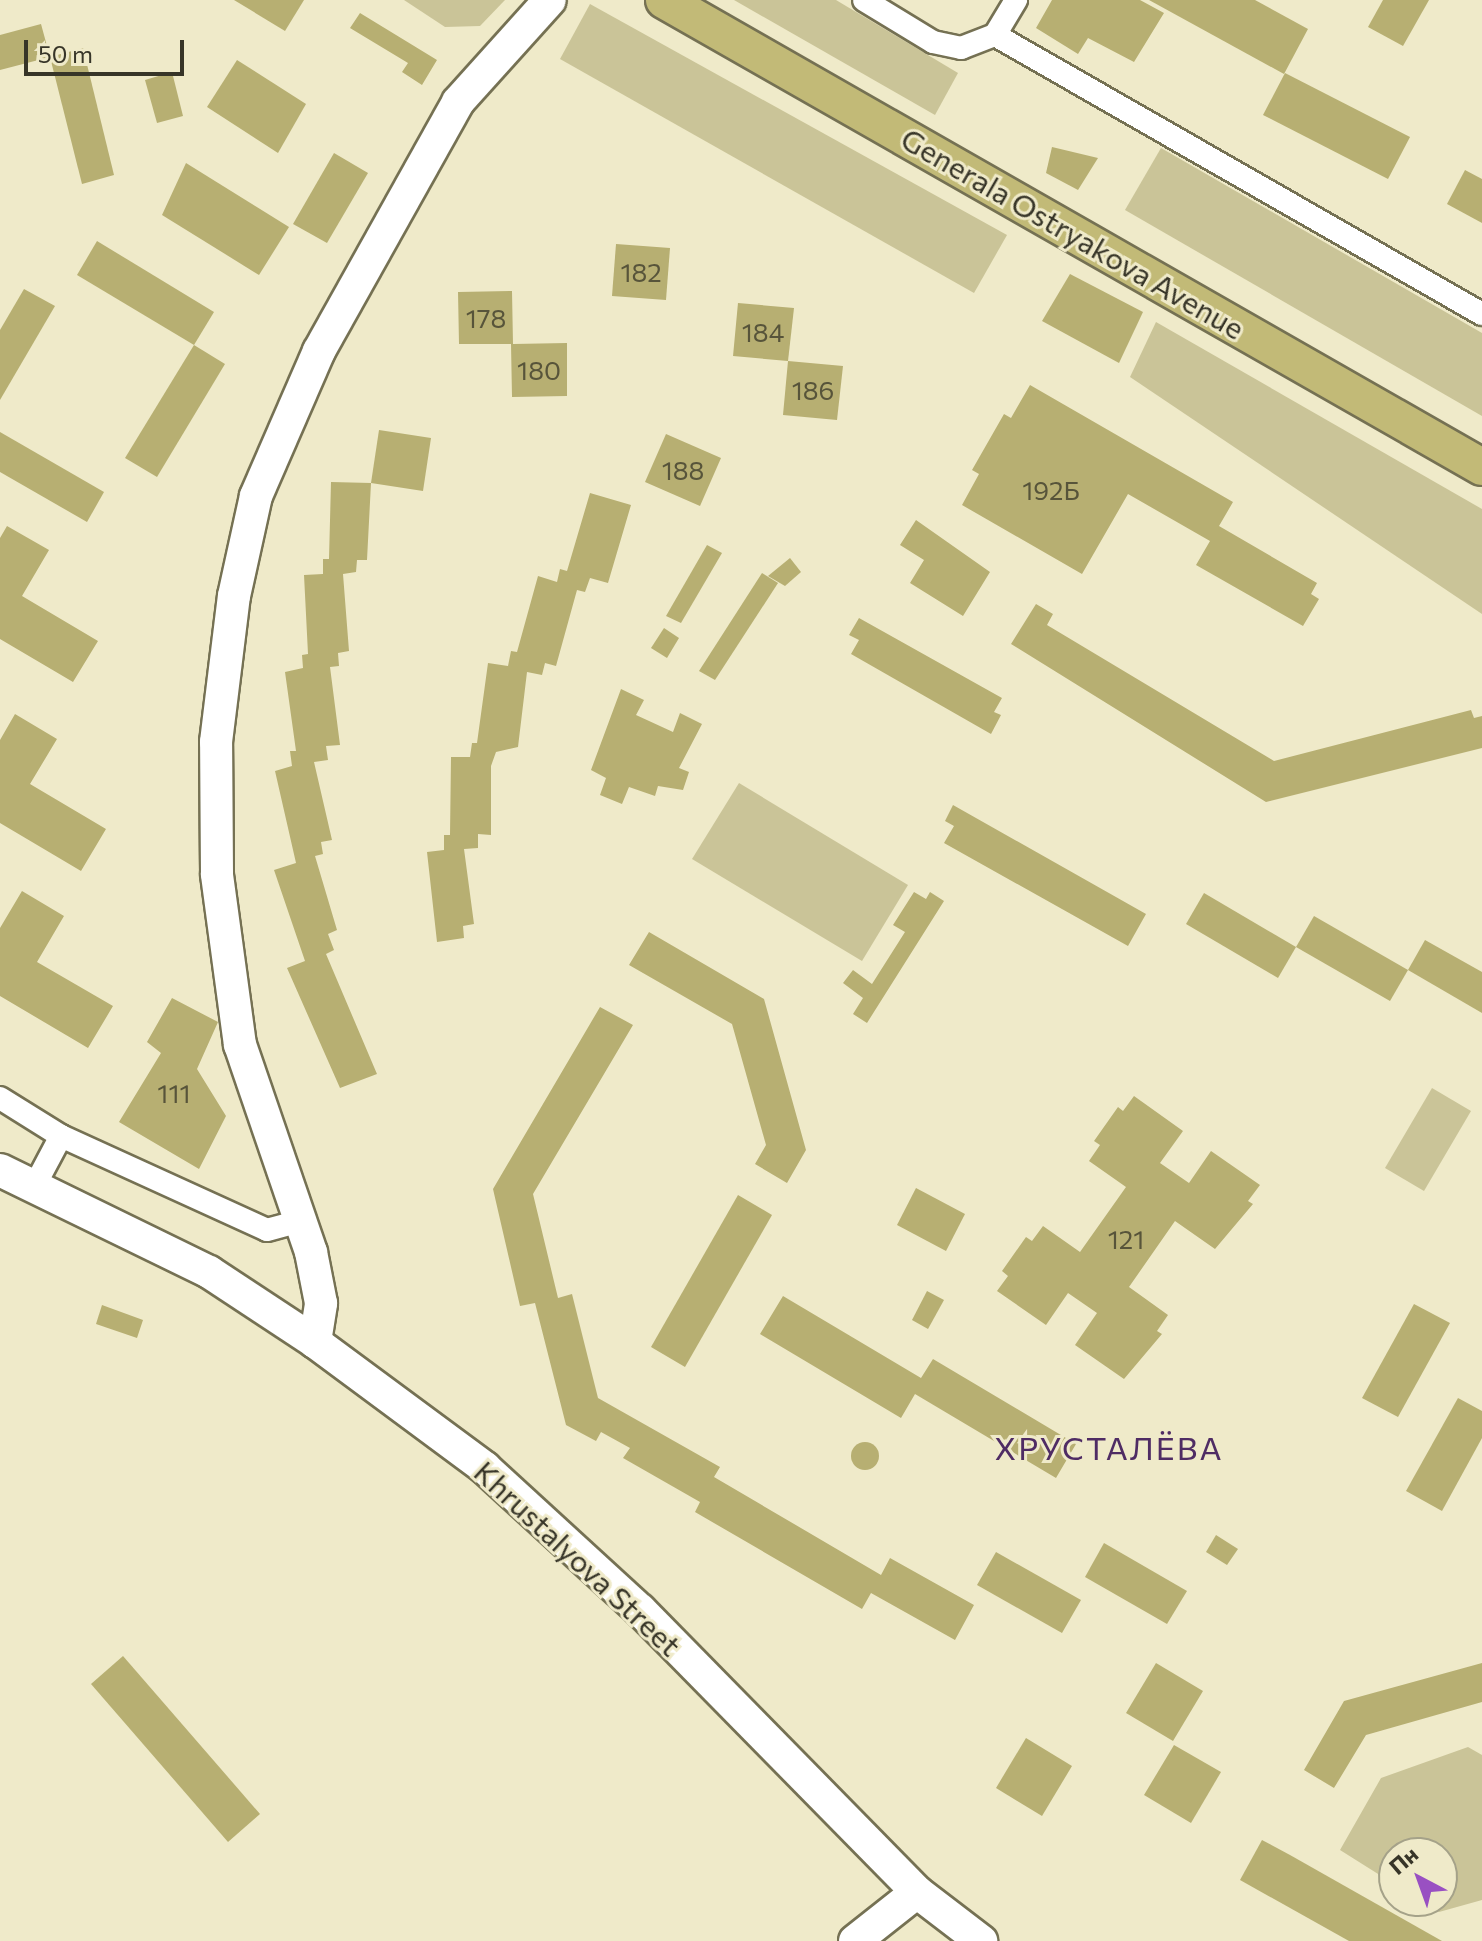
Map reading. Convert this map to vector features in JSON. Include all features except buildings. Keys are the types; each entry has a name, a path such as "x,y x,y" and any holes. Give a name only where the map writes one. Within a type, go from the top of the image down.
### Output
{"main road":[{"path":"315,1342 321,1303 301,1221 240,1045 217,874 216,742 234,596 256,496 319,351 458,102 550,0"},
{"name":"Generala Ostryakova Avenue","path":"664,0 1482,467"},
{"name":"Khrustalyova Street","path":"0,1170 209,1272 315,1342 485,1468 557,1530 917,1892 981,1941"},
{"path":"855,1941 917,1892"}],"street":[{"path":"864,0 933,42 961,48 995,35 1016,0"},
{"path":"995,35 1482,314"},
{"path":"0,1098 61,1136 267,1230 301,1221"},
{"path":"35,1185 61,1136"}],"shaded area":[{"path":"404,0 505,0 480,26 445,27"},
{"path":"734,0 836,0 958,73 935,115"},
{"path":"590,4 1007,235 974,293 560,59"},
{"path":"1161,148 1482,333 1482,416 1125,210"},
{"path":"1156,322 1482,509 1482,614 1130,377"},
{"path":"739,783 908,885 862,961 692,859"},
{"path":"1432,1088 1471,1111 1424,1191 1385,1168"},
{"path":"1468,1747 1482,1755 1482,1900 1458,1907 1458,1837 1378,1837 1378,1874 1340,1850 1381,1778"}],"district":[{"name":"ХРУСТАЛЁВА","path":"1109,1447"}]}
